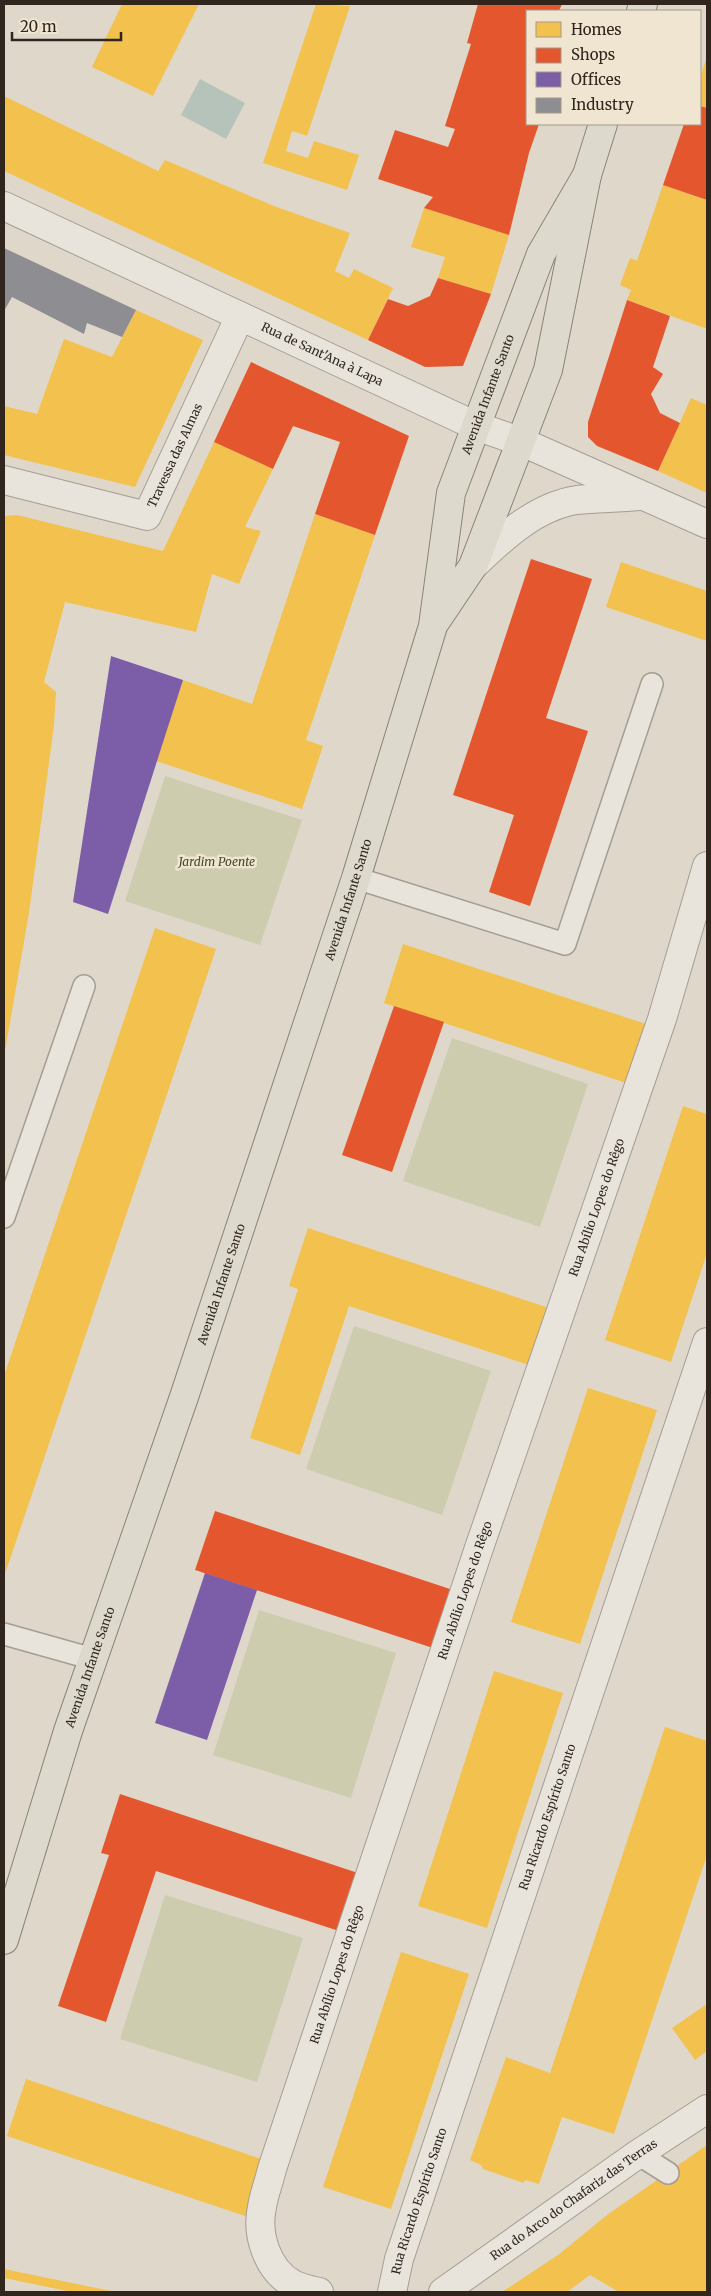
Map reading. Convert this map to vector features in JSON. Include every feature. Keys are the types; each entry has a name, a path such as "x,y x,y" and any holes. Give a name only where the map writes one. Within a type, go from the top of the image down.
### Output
{"main road":[{"name":"Avenida Infante Santo","path":"433,626 474,566 548,370 587,175 603,125"},
{"name":"Avenida Infante Santo","path":"4,1940 60,1754 184,1397 356,878 433,626 451,493 541,254 587,175"}],"street":[{"name":"Rua de Sant'Ana à Lapa","path":"4,206 476,426 522,442 707,524"},
{"name":"Travessa das Almas","path":"4,480 148,516 240,316"},
{"name":"Rua de Sant'Ana à Lapa","path":"474,566 505,537 541,512 575,501 644,496"},
{"name":"Rua Abílio Lopes do Rêgo","path":"319,2292 293,2284 280,2274 272,2263 264,2249 261,2233 263,2201 482,1539 662,1019 707,866"},
{"name":"Rua Ricardo Espírito Santo","path":"392,2292 402,2250 707,1342"},
{"name":"Rua do Arco do Chafariz das Terras","path":"442,2292 638,2154 707,2109"}],"lane":[{"path":"356,878 565,944 652,684"},
{"path":"4,1217 84,986"},
{"path":"4,1634 93,1659"},
{"path":"638,2154 668,2172"}],"green space":[{"name":"Jardim Poente","path":"165,776 302,820 260,945 125,901"},
{"path":"452,1038 588,1084 540,1227 403,1181"},
{"path":"354,1326 491,1371 442,1515 306,1469"},
{"path":"259,1610 396,1653 351,1798 213,1755"},
{"path":"165,1895 303,1938 257,2082 120,2039"}],"shaded area":[{"path":"200,79 245,103 226,139 181,115"}],"building: Homes":[{"path":"122,4 199,4 153,96 92,67"},
{"path":"316,4 350,6 307,136 292,131 286,151 308,158 314,141 359,155 347,190 263,163"},
{"path":"707,56 707,108 701,106 701,75"},
{"path":"4,96 158,171 165,160 274,206 350,233 335,271 349,278 354,269 393,288 368,340 4,171"},
{"path":"663,185 707,200 707,329 627,300 631,290 620,285 630,258 637,261"},
{"path":"424,208 509,235 491,294 438,278 445,257 411,247"},
{"path":"136,310 203,340 135,487 4,455 4,406 37,414 64,339 112,357"},
{"path":"691,398 707,405 707,493 658,471"},
{"path":"214,442 273,469 245,527 261,531 239,584 212,574 196,632 65,602 44,682 56,692 54,725 29,913 4,1057 4,516 17,515 163,551"},
{"path":"315,514 375,535 306,740 323,746 302,809 156,761 183,680 252,704"},
{"path":"621,562 707,591 707,641 606,607"},
{"path":"155,928 216,949 4,1577 4,1376"},
{"path":"403,944 646,1024 626,1083 384,1003"},
{"path":"683,1106 707,1114 707,1253 671,1362 605,1340"},
{"path":"308,1228 552,1309 532,1366 349,1306 300,1455 250,1438 298,1289 289,1286"},
{"path":"588,1388 657,1410 580,1644 511,1622"},
{"path":"494,1671 563,1693 487,1928 418,1906"},
{"path":"665,1727 707,1741 707,1855 614,2134 562,2117 539,2184 525,2180 524,2183 483,2169 481,2165 470,2160 506,2057 550,2073"},
{"path":"401,1952 469,1974 391,2209 323,2187"},
{"path":"707,2004 707,2051 695,2060 672,2028"},
{"path":"26,2079 270,2162 251,2218 7,2136"},
{"path":"707,2145 707,2292 619,2292 590,2275 567,2292 502,2292 558,2255 607,2215"},
{"path":"4,2269 111,2292 72,2292 4,2278"}],"building: Shops":[{"path":"478,4 562,4 559,10 526,10 526,125 539,125 529,153 509,235 424,208 433,197 378,179 395,130 448,147 455,129 445,126 471,44 467,43"},
{"path":"701,106 707,108 707,200 663,185 684,125 701,125"},
{"path":"438,278 491,294 463,366 425,367 368,340 388,299 408,306 430,296"},
{"path":"627,300 670,316 653,367 663,374 651,394 660,413 680,423 658,471 597,446 588,437 588,422"},
{"path":"251,362 409,436 375,535 315,514 340,442 293,426 273,469 214,442"},
{"path":"531,559 592,579 546,718 588,731 530,906 489,892 514,815 453,795"},
{"path":"394,1006 444,1022 392,1172 342,1155"},
{"path":"215,1511 459,1592 439,1650 195,1570"},
{"path":"120,1794 364,1875 345,1933 156,1871 106,2022 58,2006 109,1855 101,1853"}],"building: Offices":[{"path":"111,656 183,680 108,914 73,902"},
{"path":"205,1573 257,1590 207,1740 155,1723"}],"building: Industry":[{"path":"4,248 136,310 122,337 87,323 84,334 12,297 4,311"}]}
